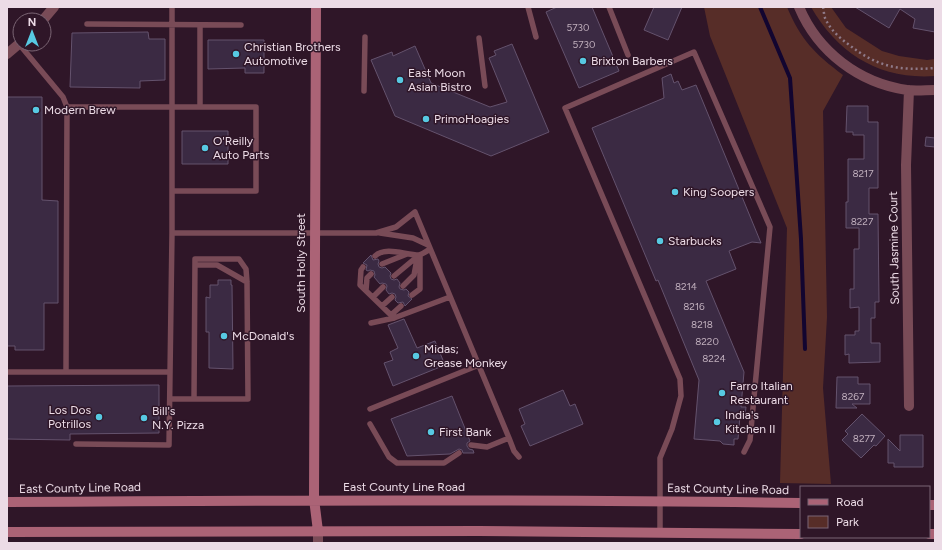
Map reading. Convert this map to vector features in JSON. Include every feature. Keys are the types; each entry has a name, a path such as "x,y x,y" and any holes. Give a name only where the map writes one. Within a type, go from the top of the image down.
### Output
{"main road":[{"name":"South Holly Street","path":"316,7 314,499 318,532"},
{"name":"East County Line Road","path":"7,502 314,499 800,503"},
{"path":"7,532 479,531 660,534 800,534"}],"street":[{"path":"799,7 815,35 832,54 847,67 866,78 893,88 909,90 935,90"},
{"name":"South Jasmine Court","path":"908,406 906,165 909,90"},
{"name":"South Holly Street","path":"318,532 318,543"}],"lane":[{"path":"76,444 170,444 172,7"},
{"path":"528,7 536,37"},
{"path":"609,7 628,55"},
{"path":"87,24 241,25"},
{"path":"200,25 200,107"},
{"path":"364,37 364,91"},
{"path":"479,38 485,86"},
{"path":"26,52 63,97 67,107 66,372"},
{"path":"660,534 660,458 672,429 681,396 680,379 565,108 694,52 770,226 750,440 744,452"},
{"path":"67,107 256,107 256,191 172,191"},
{"path":"376,233 396,227 415,212 514,451 518,457"},
{"path":"172,233 376,233 413,238 429,247"},
{"path":"394,276 429,247"},
{"path":"375,256 385,251 419,256"},
{"path":"382,264 409,254"},
{"path":"403,286 414,275 419,256"},
{"path":"412,295 420,289 419,256"},
{"path":"170,399 194,399 248,399 247,282 246,269 239,259 195,259 194,399"},
{"path":"195,265 217,265 247,282"},
{"path":"363,267 361,270 360,285 392,317"},
{"path":"366,290 367,278 371,274"},
{"path":"373,297 383,287"},
{"path":"382,306 392,296"},
{"path":"372,323 450,297"},
{"path":"392,317 401,306"},
{"path":"370,409 479,365"},
{"path":"7,372 170,372"},
{"path":"370,424 389,457 397,463 444,463 458,453"},
{"path":"471,445 488,447 509,438"}],"path":[{"path":"823,7 826,21 834,31 862,55 873,61 896,68 935,68"}],"green space":[{"path":"704,7 787,7 809,45 816,53 843,75 823,111 827,317 823,388 831,484 780,483 787,228 710,36"},
{"path":"811,7 831,7 846,28 882,51 899,56 927,60 935,59 935,76 896,74 862,61 834,38 822,24"}],"building":[{"path":"557,7 592,7 619,71 579,88 546,12"},
{"path":"654,7 682,7 668,40 644,30"},
{"path":"855,7 935,7 935,32 913,28 915,19 900,9 889,28"},
{"path":"148,32 149,39 165,39 165,80 140,81 140,88 70,87 72,33"},
{"name":"Christian Brothers Automotive","path":"208,40 264,40 264,73 245,73 245,68 208,69"},
{"path":"512,44 549,132 491,156 395,116 371,60 392,52 393,56 415,46 431,83 490,107 507,102 489,58 496,55 494,51"},
{"path":"671,74 674,83 678,81 682,90 696,85 761,243 752,242 729,251 736,269 706,281 744,372 741,407 746,407 745,416 740,416 738,439 734,439 734,445 723,444 720,441 694,439 699,380 658,280 656,281 592,128 664,98 662,78"},
{"path":"7,97 42,97 42,200 58,201 58,303 44,303 44,350 15,350 15,346 7,346"},
{"path":"847,106 868,106 868,122 878,122 878,188 869,188 869,214 878,214 879,302 875,302 875,318 871,318 871,343 880,343 880,362 849,363 849,354 845,355 845,335 855,335 855,331 859,331 859,307 850,308 850,289 854,289 854,249 859,249 859,228 846,228 846,202 848,202 848,159 864,159 864,135 853,135 853,132 846,132"},
{"name":"O'Reilly Auto Parts","path":"182,131 228,131 228,164 182,164"},
{"path":"926,137 935,138 935,147 925,146"},
{"path":"371,255 373,260 378,259 379,267 385,267 391,273 391,279 397,279 400,283 400,289 406,289 409,292 408,296 412,299 405,306 403,302 398,303 395,300 395,294 389,294 386,290 386,284 380,284 374,277 374,271 366,270 367,265 363,263"},
{"path":"218,280 231,280 232,285 233,369 209,368 209,332 206,332 206,297 210,298 210,285 218,285"},
{"name":"Midas; Grease Monkey","path":"404,319 417,348 435,341 445,365 393,386 384,363 393,360 390,352 398,348 388,325"},
{"path":"837,377 858,377 858,384 870,384 870,404 852,404 857,408 836,408"},
{"path":"159,385 159,433 70,434 70,440 7,439 7,386"},
{"path":"563,390 570,406 575,404 583,424 530,446 521,426 525,424 519,409"},
{"name":"First Bank","path":"452,396 470,441 467,443 467,446 469,449 473,450 474,453 463,453 462,450 459,449 450,454 407,456 391,419"},
{"path":"862,414 885,436 876,446 874,445 861,458 842,440 848,434 845,431"},
{"path":"900,435 923,435 923,467 894,467 894,463 888,463 888,439 900,451"}],"waterway":[{"path":"760,7 790,78 801,239 805,349"}],"place":[{"name":"Christian Brothers Automotive","path":"236,54"},
{"name":"Brixton Barbers","path":"583,61"},
{"name":"East Moon Asian Bistro","path":"400,80"},
{"name":"Modern Brew","path":"36,110"},
{"name":"PrimoHoagies","path":"426,119"},
{"name":"O'Reilly Auto Parts","path":"205,148"},
{"name":"King Soopers","path":"675,192"},
{"name":"Starbucks","path":"660,241"},
{"name":"McDonald's","path":"224,336"},
{"name":"Midas; Grease Monkey","path":"416,356"},
{"name":"Farro Italian Restaurant","path":"722,393"},
{"name":"Los Dos Potrillos","path":"99,417"},
{"name":"Bill's N.Y. Pizza","path":"144,418"},
{"name":"India's Kitchen II","path":"717,422"},
{"name":"First Bank","path":"431,432"}]}
